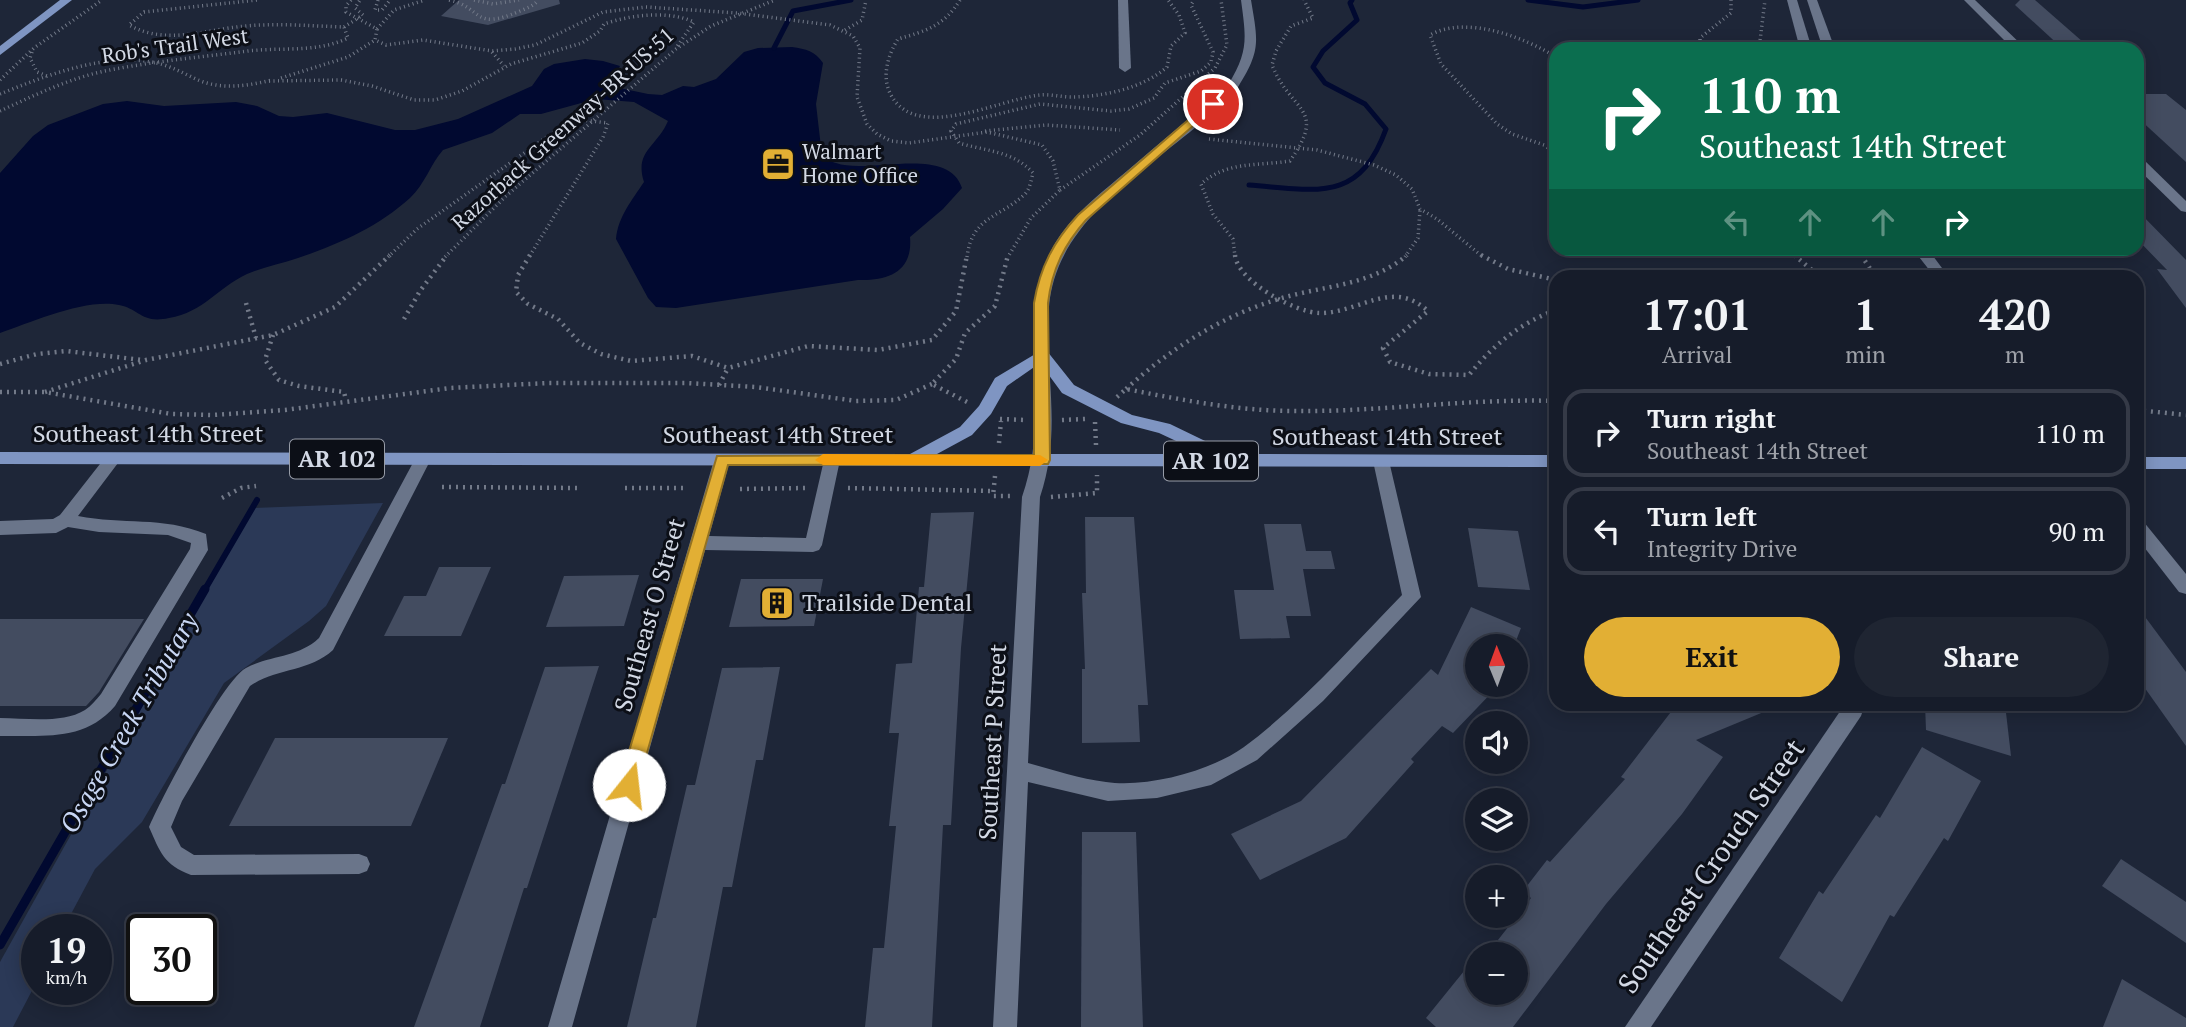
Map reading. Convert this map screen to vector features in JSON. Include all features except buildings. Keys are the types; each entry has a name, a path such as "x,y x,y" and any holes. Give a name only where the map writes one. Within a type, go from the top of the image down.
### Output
{"main road":[{"path":"0,52 6,43 67,0"},
{"path":"913,460 966,431 985,410 1001,382 1042,355 1068,389 1127,419 1164,428 1231,461"},
{"name":"Southeast 14th Street","path":"0,458 1549,461"},
{"path":"2144,463 2186,463"}],"street":[{"path":"1123,0 1125,68"},
{"name":"Southeast P Street","path":"1005,1027 1031,497 1042,460 1041,303 1044,279 1064,237 1082,217 1233,87 1248,64 1254,41 1246,0"},
{"path":"1792,0 1804,42"},
{"path":"1812,0 1827,42"},
{"path":"1969,0 2013,42"},
{"path":"2144,168 2186,208"},
{"path":"1925,256 1936,270"},
{"path":"0,528 56,526 66,520 113,458"},
{"path":"359,864 191,865 173,853 160,827 173,796 243,680 254,671 300,662 317,654 326,644 423,459"},
{"name":"Southeast O Street","path":"560,1027 722,460"},
{"path":"697,543 813,545 832,460"},
{"path":"1017,770 1108,792 1157,789 1204,778 1250,754 1316,695 1412,597 1381,461"},
{"path":"0,727 62,724 81,721 94,715 108,700 199,550 200,539 188,532 147,527 86,526 66,520"},
{"path":"2144,535 2186,587"},
{"name":"Southeast Crouch Street","path":"1637,1027 1853,711"}],"path":[{"path":"0,80 34,48 102,0"},
{"name":"Rob's Trail West","path":"257,0 144,12 129,24 139,33 150,35 187,34 246,26 344,27 358,21"},
{"path":"351,0 346,6 346,12 358,21 377,29"},
{"path":"358,21 363,15 355,8 360,0"},
{"path":"378,0 375,10 382,10 390,0"},
{"path":"269,81 348,57 375,40 377,29 386,16 400,7 425,0"},
{"path":"449,0 463,4 475,18 488,20 508,16 536,4 538,0"},
{"path":"474,0 493,4 519,0"},
{"name":"Razorback Greenway-BR:US:51","path":"404,319 418,289 439,261 521,184 676,49 693,35 737,13 775,0"},
{"path":"845,30 862,20 866,0"},
{"path":"960,0 949,18 922,32 898,38 893,46 889,54 887,82 894,105 902,111 926,116 958,114 1039,95 1090,95 1156,75 1166,69 1170,62 1171,46 1185,33 1179,15 1168,0"},
{"path":"45,392 146,360 273,335 335,307 417,229 558,129 579,119 598,119 608,123 603,137 518,275 516,292 528,304 558,319 580,343 601,354 631,360 692,356 728,368 808,346 878,350 932,340 956,311 969,239 977,228 1027,192 1032,173 1027,164 1015,158 959,143 951,131 956,124 1040,104 1111,111 1144,104 1154,98 1165,83 1201,71 1211,62 1213,52 1191,5 1194,0"},
{"path":"0,392 45,392 181,414 214,415 285,410 450,388 548,383 719,385 856,401 896,400 932,384 956,359 965,333 995,306 1002,272 1010,251 1031,218 1060,190 1140,135 1215,68 1227,45 1221,0"},
{"path":"1304,0 1312,18 1291,26 1273,55 1272,67 1283,90 1308,115 1310,127 1300,148 1290,162 1220,170 1209,174 1201,184 1213,216 1235,245 1234,257 1239,270 1257,286 1317,313 1399,296 1413,299 1428,311 1422,320 1396,333 1383,348 1390,362 1419,374 1443,377 1469,375 1488,350 1540,315 1549,312"},
{"path":"1700,42 1700,38 1731,13 1731,0"},
{"path":"1760,42 1765,0"},
{"path":"619,2 619,8"},
{"path":"375,40 386,45 423,40 492,51 536,45 588,18 619,8 646,7 737,13 831,25 853,36 860,48 855,71 859,108 864,124 884,141 910,143 1046,125 1120,131"},
{"path":"0,94 49,76 129,61 158,62 204,83 231,87 269,81 322,78 355,82 411,100 424,101 461,92 504,66 589,40 600,33 604,24 624,17 681,16 690,19 694,22 694,28 677,44 676,49"},
{"name":"Rob's Trail West","path":"0,111 76,79 108,70 180,58 208,58 265,49 334,45 348,38 344,27"},
{"path":"1549,53 1521,37 1494,32 1454,27 1436,29 1430,35 1432,51 1457,85 1476,101 1490,121 1509,134 1549,148"},
{"path":"34,48 30,58 37,72 49,76"},
{"path":"492,51 504,66"},
{"path":"981,132 1042,145 1054,161 1060,190"},
{"path":"1115,399 1147,369 1190,339 1244,312 1281,299 1351,283 1401,261 1416,244 1422,226 1420,209 1412,189 1387,169 1349,157 1300,148 1209,139"},
{"path":"1420,209 1438,217 1480,255 1499,266 1515,273 1549,279"},
{"path":"1795,256 1812,270"},
{"path":"246,303 256,338"},
{"path":"273,335 265,360 279,380 344,393 346,400"},
{"path":"0,364 19,358 74,351 116,359 146,360"},
{"path":"719,385 728,368"},
{"path":"932,384 966,401"},
{"path":"1126,389 1221,405 1313,411 1459,401 1549,401"},
{"path":"2144,411 2186,415"},
{"path":"1000,432 1001,421 1012,420"},
{"path":"222,498 240,488 256,486"},
{"path":"442,487 579,488"},
{"path":"625,488 684,488"},
{"path":"740,489 807,488"},
{"path":"848,488 993,489 993,496 1014,496"},
{"path":"1053,497 1097,493"}],"shaded area":[{"path":"792,47 810,51 823,63 816,104 822,156 850,166 925,164 941,167 954,175 962,188 943,209 910,237 907,259 903,266 888,276 676,308 656,307 648,298 616,239 623,216 644,182 644,156 668,121 634,102 596,99 541,114 520,114 492,133 443,150 415,193 385,218 328,247 247,274 192,311 169,318 152,319 119,305 91,305 59,312 0,333 0,173 33,136 48,125 103,104 127,101 164,106 236,102 257,106 279,116 327,113 395,130 415,130 458,119 532,86 544,69 554,64 585,59 603,61 620,66 613,79 615,87 662,95 683,86 694,87 716,79 744,52 758,48"},
{"path":"383,503 326,606 224,683 142,822 95,869 71,914 27,914 253,508"},
{"path":"21,924 21,1005 24,1005 13,1027 0,1027 0,962"}],"waterway":[{"path":"774,48 793,11 851,0"},
{"path":"1249,185 1295,189 1332,187 1348,181 1363,170 1375,153 1386,129 1365,104 1325,83 1313,67 1323,51 1357,20 1350,3 1352,0"},
{"path":"1528,0 1583,7 1638,0"},
{"name":"Osage Creek Tributary","path":"204,591 257,500"},
{"name":"Osage Creek Tributary","path":"0,945 205,589"}],"slow traffic":[{"path":"823,460 1040,460"}],"place":[{"name":"Walmart Home Office","path":"778,164"},
{"name":"Trailside Dental","path":"777,603"}],"route":[{"path":"629,785 722,460 1042,460 1044,420 1041,303 1044,279 1053,258 1064,237 1082,217 1213,104"}]}
